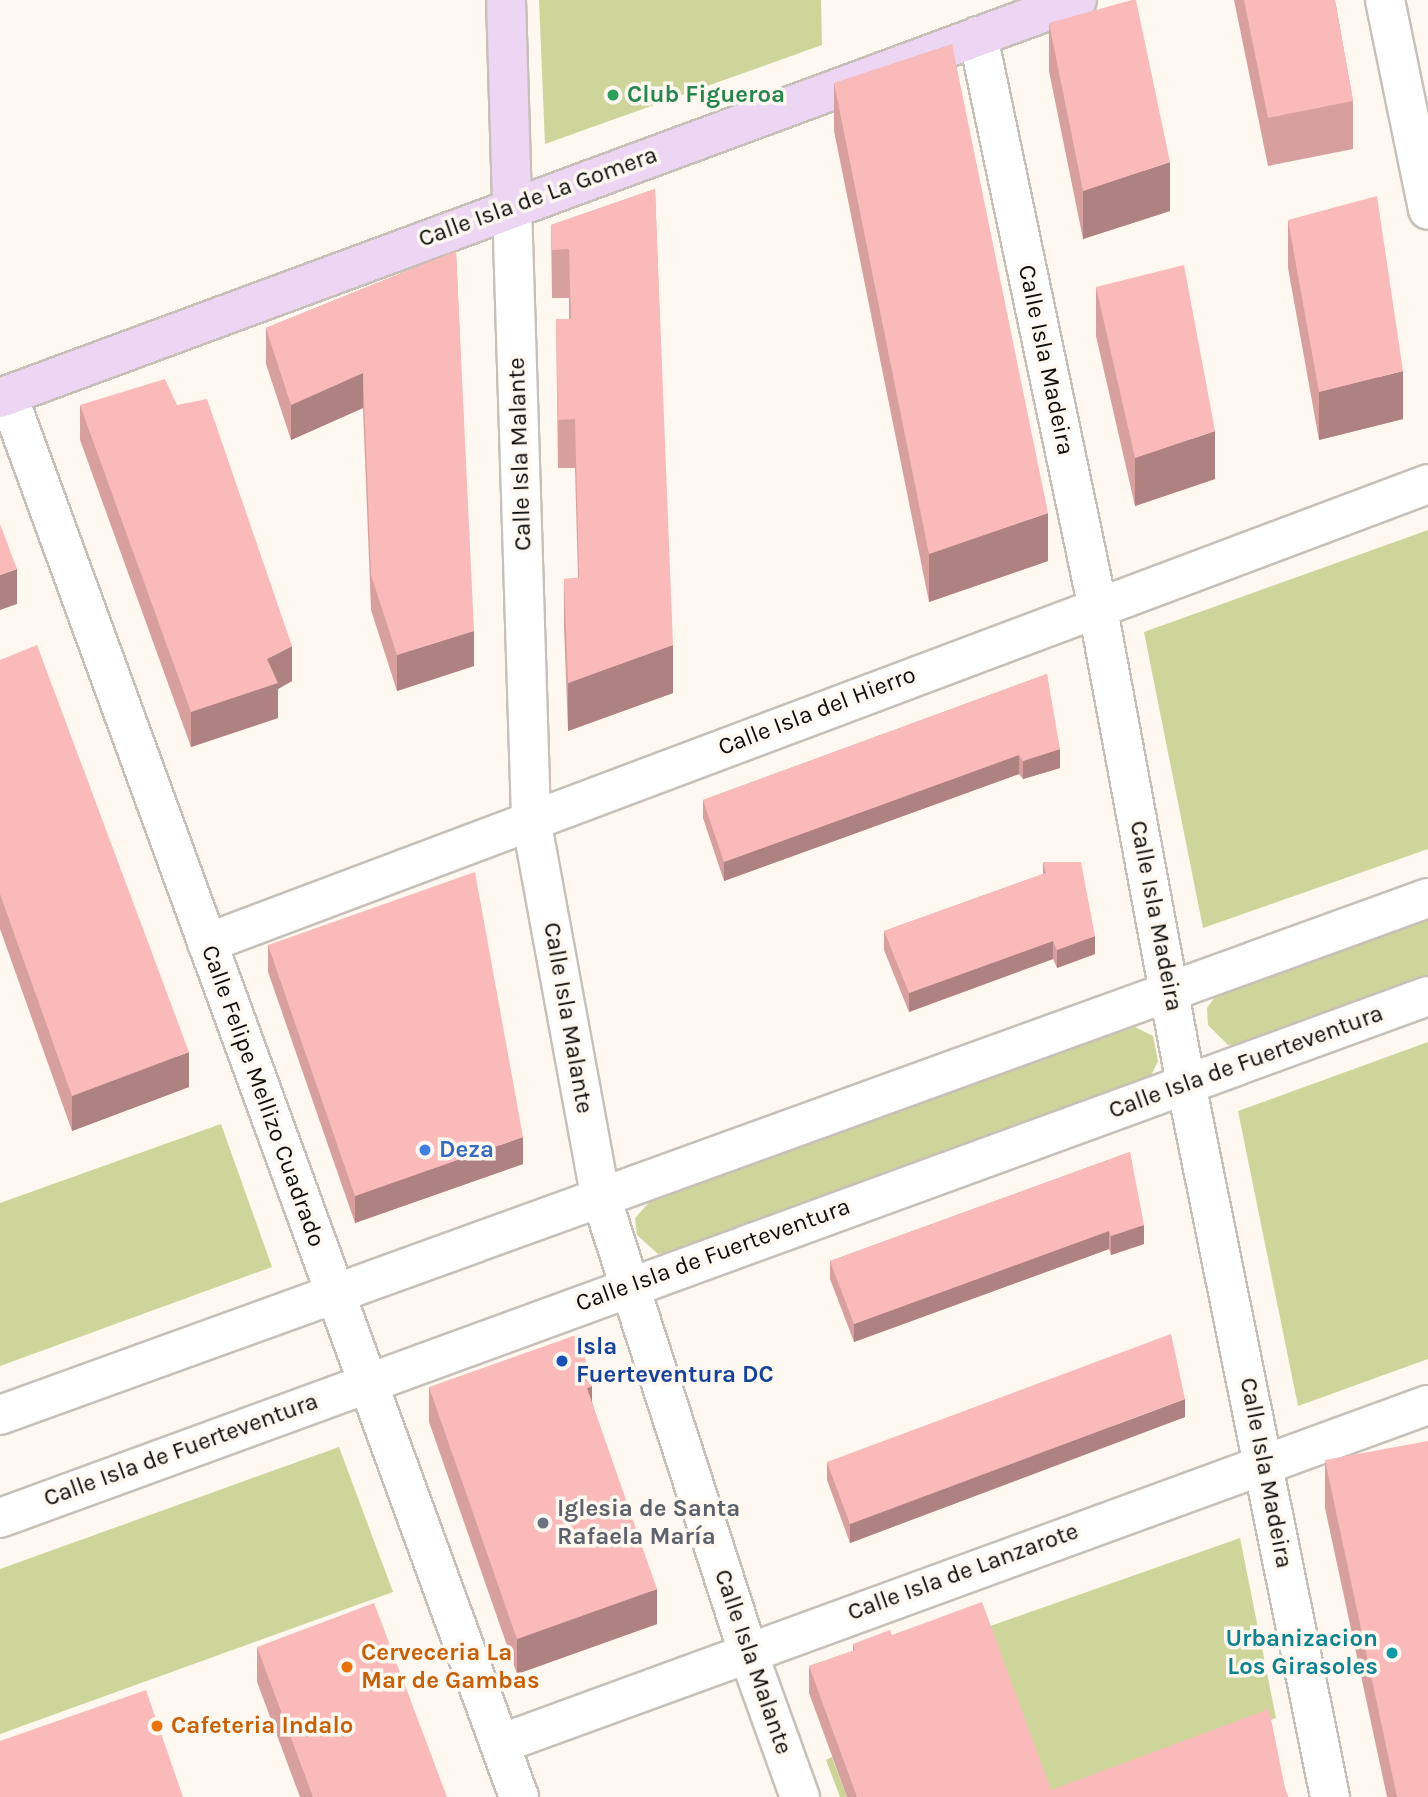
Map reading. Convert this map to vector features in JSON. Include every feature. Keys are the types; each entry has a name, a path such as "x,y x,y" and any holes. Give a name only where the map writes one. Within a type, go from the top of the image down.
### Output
{"main road":[{"path":"506,0 512,206"},
{"name":"Calle Isla de La Gomera","path":"4,397 512,206 1077,0"}],"street":[{"path":"1385,0 1428,210"},
{"name":"Calle Isla Madeira","path":"978,36 1097,604 1172,992 1186,1084 1330,1797"},
{"name":"Calle Isla Malante","path":"512,206 531,819 600,1194 627,1287 747,1650 800,1797"},
{"name":"Calle Felipe Mellizo Cuadrado","path":"4,397 519,1797"},
{"name":"Calle Isla del Hierro","path":"207,943 1097,604 1428,484"},
{"path":"0,1415 600,1194 1172,992 1428,898"},
{"name":"Calle Isla de Fuerteventura","path":"0,1517 1428,996"},
{"name":"Calle Isla de Lanzarote","path":"500,1744 747,1650 1428,1405"}],"green space":[{"name":"Club Figueroa","path":"539,0 821,0 822,45 545,144"},
{"path":"1428,530 1428,849 1203,928 1144,632"},
{"path":"1428,913 1428,975 1245,1044 1228,1045 1208,1025 1207,1008 1217,994"},
{"path":"1131,1025 1153,1036 1158,1061 1151,1076 678,1251 658,1254 637,1235 635,1218 655,1196"},
{"path":"1428,1042 1428,1359 1298,1406 1238,1111"},
{"path":"221,1124 272,1267 0,1366 0,1203"},
{"path":"339,1447 393,1592 0,1734 0,1569"},
{"path":"1240,1538 1276,1718 1055,1797 1043,1797 982,1629"},
{"path":"832,1757 847,1797 840,1797 826,1760"}],"building":[{"path":"1136,0 1170,162 1083,191 1049,23"},
{"path":"1244,0 1335,0 1353,101 1268,118"},
{"path":"952,44 1048,513 929,554 834,83"},
{"path":"655,189 673,645 568,683 564,579 579,578 575,419 558,420 556,319 571,319 569,249 552,250 551,225"},
{"path":"1377,196 1403,371 1319,392 1288,220"},
{"path":"456,251 474,631 397,655 371,575 363,373 291,405 266,328"},
{"path":"1184,265 1215,431 1135,458 1096,287"},
{"path":"165,379 177,405 207,399 292,646 267,659 278,683 191,712 80,405"},
{"path":"0,524 17,569 0,575"},
{"path":"37,645 189,1052 72,1096 0,894 0,660"},
{"path":"1047,674 1060,749 1023,761 1019,755 724,862 703,800"},
{"path":"1043,862 1081,862 1095,936 1057,950 1053,941 909,993 884,931 1046,873"},
{"path":"475,872 523,1137 355,1196 268,945"},
{"path":"1130,1152 1144,1225 1111,1236 1109,1231 854,1324 830,1261"},
{"name":"Iglesia de Santa Rafaela María","path":"579,1334 592,1386 587,1388 657,1589 517,1639 429,1387"},
{"path":"1171,1334 1185,1399 850,1524 827,1462"},
{"name":"Urbanizacion Los Girasoles","path":"1428,1441 1428,1797 1397,1797 1325,1460"},
{"path":"982,1602 1051,1790 1269,1709 1288,1797 857,1797 809,1666 855,1650 853,1644 890,1630 892,1635"},
{"path":"374,1603 447,1797 313,1797 257,1647"},
{"path":"146,1690 183,1797 0,1797 0,1741"}],"place":[{"name":"Club Figueroa","path":"613,95"},
{"name":"Deza","path":"425,1150"},
{"name":"Isla Fuerteventura DC","path":"562,1361"},
{"name":"Iglesia de Santa Rafaela María","path":"543,1523"},
{"name":"Urbanizacion Los Girasoles","path":"1392,1653"},
{"name":"Cerveceria La Mar de Gambas","path":"347,1667"},
{"name":"Cafeteria Indalo","path":"157,1726"}]}
